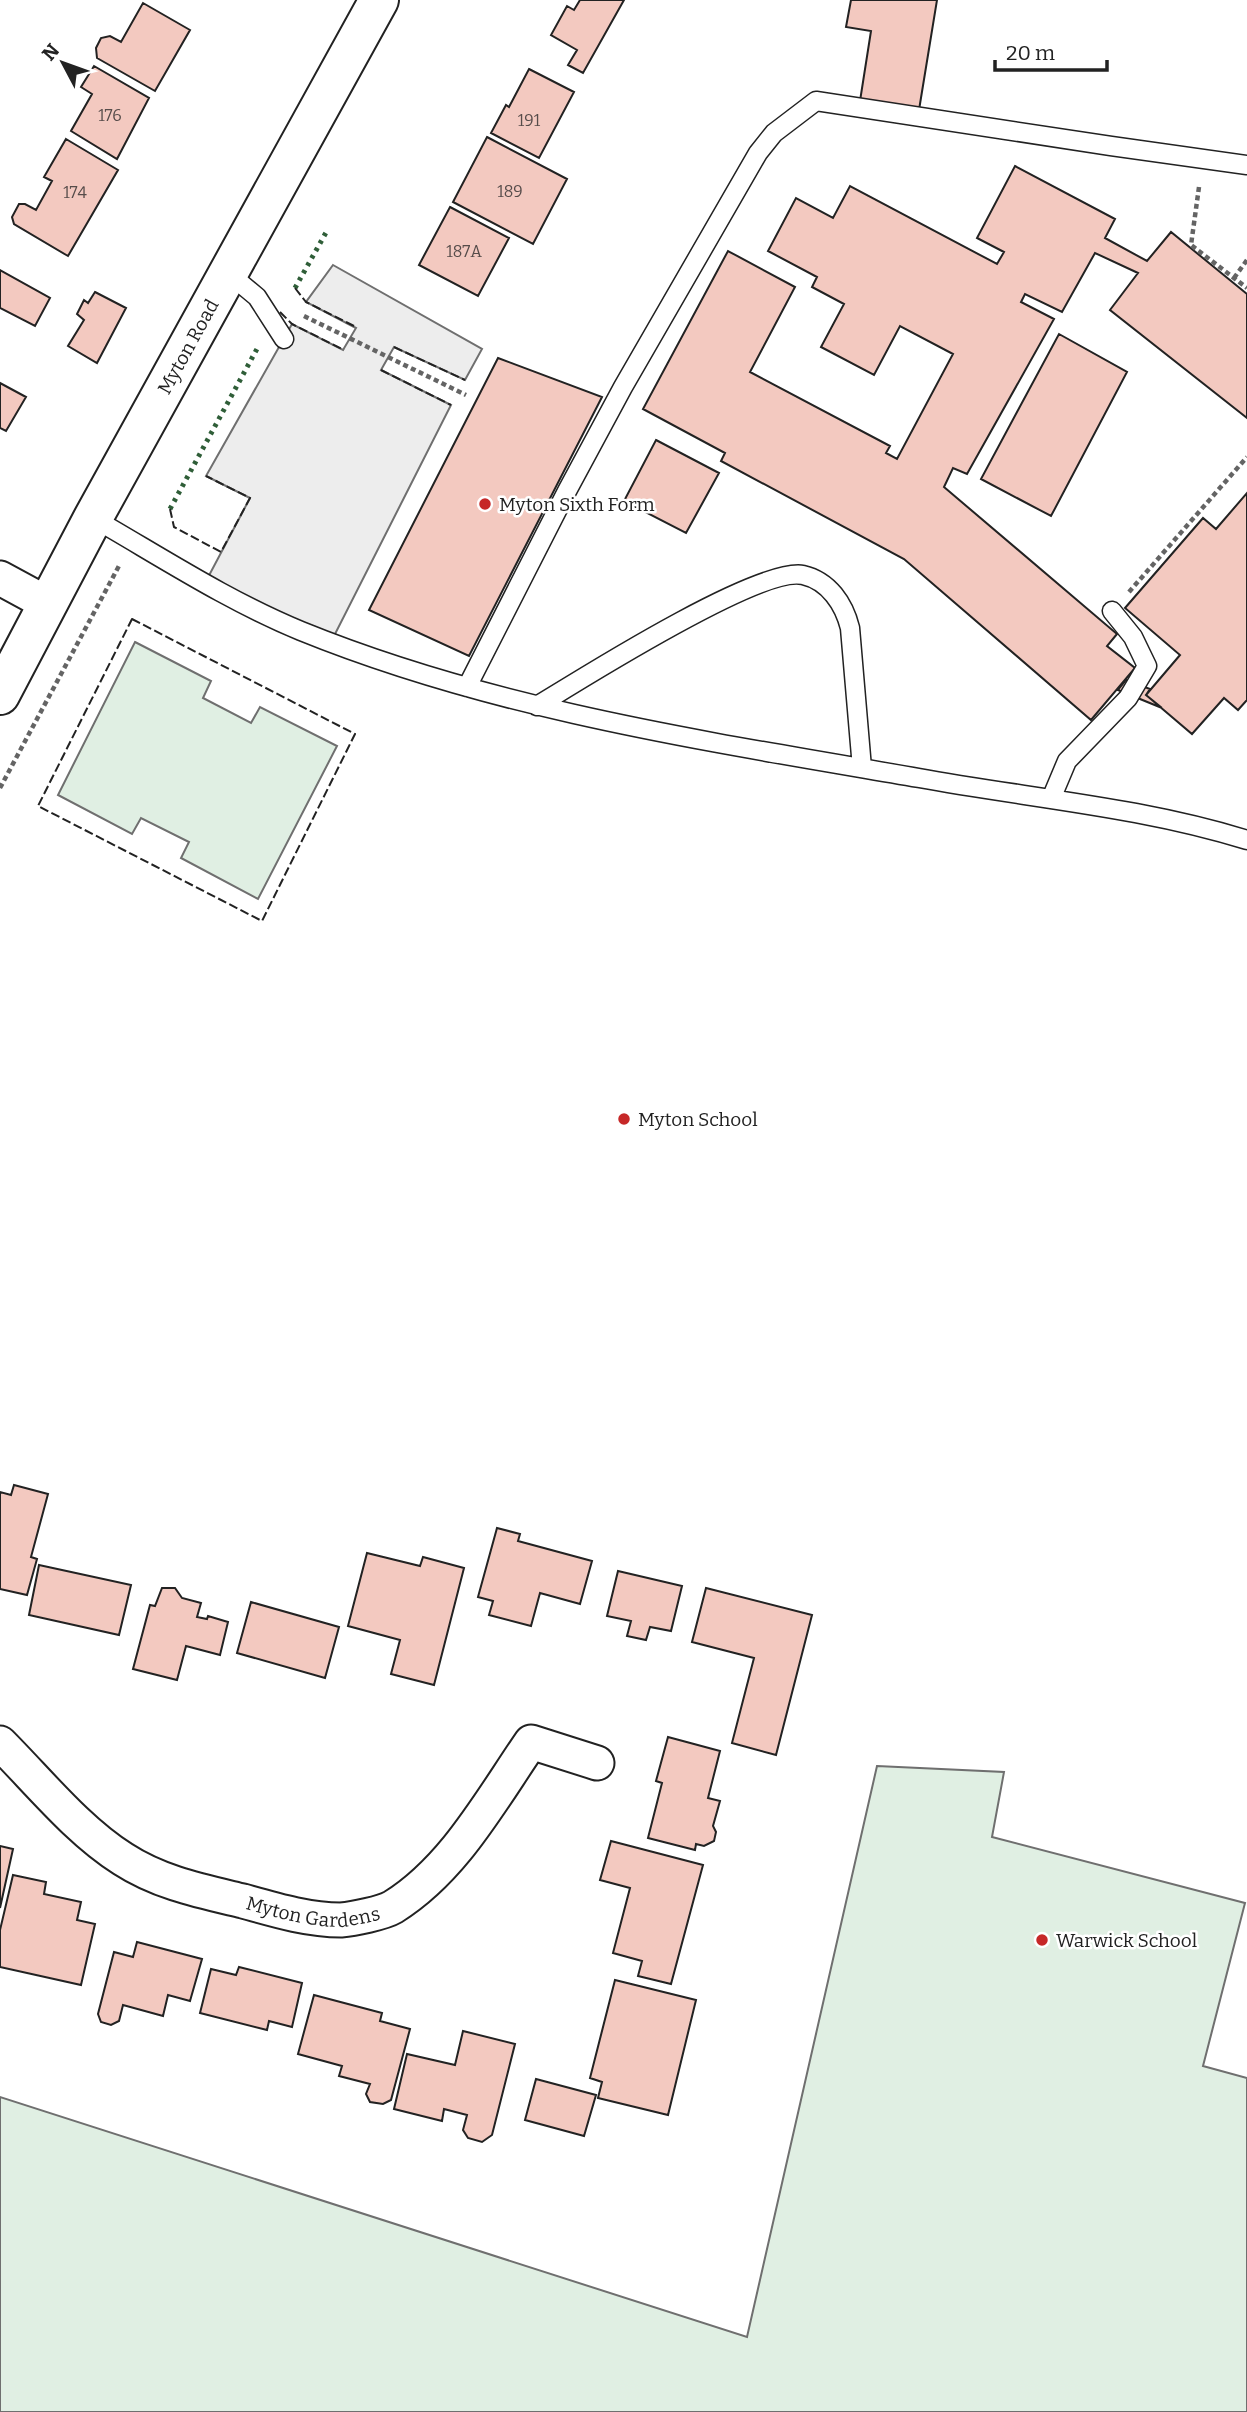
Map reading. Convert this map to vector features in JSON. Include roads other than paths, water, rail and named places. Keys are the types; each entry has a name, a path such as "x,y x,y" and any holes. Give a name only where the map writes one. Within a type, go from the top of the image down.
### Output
{"main road":[{"name":"Myton Road","path":"0,695 227,272 379,0"}],"street":[{"path":"0,578 48,604"},
{"name":"Myton Gardens","path":"0,1743 91,1836 122,1859 148,1873 174,1884 299,1916 337,1919 390,1910 419,1889 446,1864 531,1742 597,1763"}],"lane":[{"path":"467,687 617,399 758,153 774,133 816,101 1247,165"},
{"path":"227,272 257,297 284,339"},
{"path":"93,518 233,598 299,630 366,655 494,696 644,729 1187,823 1247,840"},
{"path":"537,706 613,660 746,588 790,574 803,575 829,590 846,613 850,628 862,768"},
{"path":"1051,799 1067,761 1128,698 1147,666 1133,637 1112,611"}],"place":[{"name":"Myton Sixth Form","path":"485,504"},
{"name":"Myton School","path":"624,1119"},
{"name":"Warwick School","path":"1042,1940"}]}
